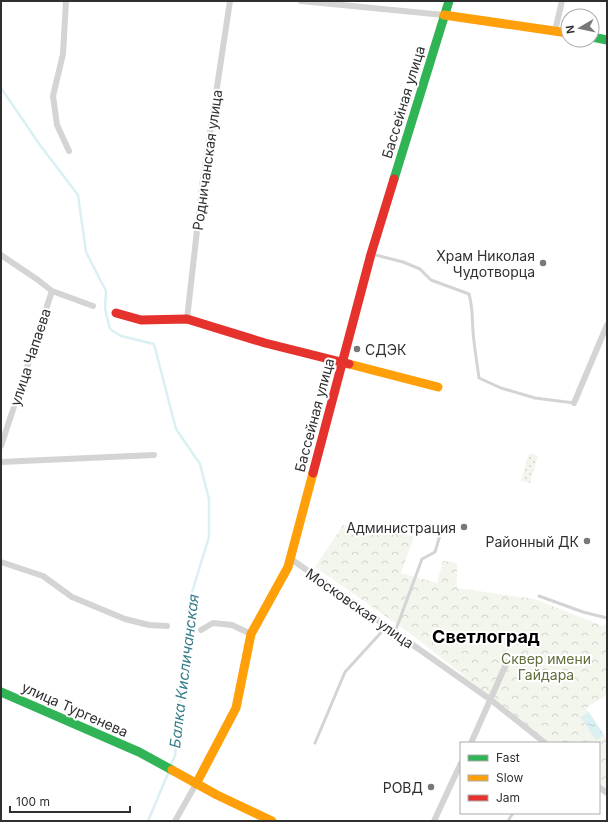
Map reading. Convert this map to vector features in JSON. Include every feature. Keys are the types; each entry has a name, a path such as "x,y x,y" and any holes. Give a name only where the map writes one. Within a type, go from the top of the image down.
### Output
{"street":[{"path":"66,1 63,54 53,96 57,125 69,151"},
{"name":"Родничанская улица","path":"187,320 202,186 230,1"},
{"path":"301,1 444,15 560,32"},
{"name":"Бассейная улица","path":"175,821 236,708 250,634 288,567 291,559 371,254 449,1"},
{"path":"555,31 562,1"},
{"path":"1,255 52,291 93,306"},
{"name":"улица Чапаева","path":"1,446 52,291"},
{"path":"116,313 141,320 187,320 265,343 438,387"},
{"path":"574,403 607,325"},
{"path":"1,462 154,455"},
{"name":"Московская улица","path":"291,559 491,700 544,742"},
{"path":"1,562 43,576 72,597 125,619 149,625 167,626"},
{"path":"201,630 213,622 232,625 250,634"},
{"path":"470,742 491,700 507,662"},
{"name":"улица Тургенева","path":"1,692 139,752 196,784"},
{"path":"434,821 460,765"},
{"path":"196,784 272,821"}],"lane":[{"path":"371,254 409,264 420,269 431,280 469,294 473,307 472,323 479,378 502,388 535,398 574,403"},
{"path":"395,632 422,559 435,552 443,525"},
{"path":"539,596 583,612 607,618"},
{"path":"315,743 344,672 386,626"}],"green space":[{"path":"529,453 538,456 530,483 521,481"},
{"name":"Сквер имени Гайдара","path":"364,524 414,537 401,573 437,583 443,561 457,563 457,588 534,599 603,626 607,622 607,695 586,708 607,741 607,789 600,783 600,742 548,742 411,634 315,567 343,525 360,533"}],"water":[{"path":"589,712 604,735 596,740 581,717"}],"waterway":[{"name":"Балка Кисличанская","path":"1,88 40,145 78,195 86,252 106,291 105,309 110,329 121,336 154,344 176,429 200,464 209,499 209,537 189,602 175,756 170,766"},
{"name":"Балка Кисличанская","path":"148,821 169,771"}],"traffic: fast":[{"path":"394,179 449,1"},
{"path":"600,39 607,40"},
{"path":"1,692 139,752 172,770"}],"traffic: slow":[{"path":"444,15 560,32"},
{"path":"349,364 438,387"},
{"path":"196,784 236,708 251,634 288,567 313,473"},
{"path":"172,770 217,795 272,821"}],"traffic: jam":[{"path":"313,473 371,254 394,179"},
{"path":"116,313 141,320 187,319 265,343 349,364"}],"place":[{"name":"Храм Николая Чудотворца","path":"543,263"},
{"name":"СДЭК","path":"357,349"},
{"name":"Администрация","path":"464,527"},
{"name":"Районный ДК","path":"587,541"},
{"name":"РОВД","path":"431,787"}],"district":[{"name":"Светлоград","path":"486,636"}]}
